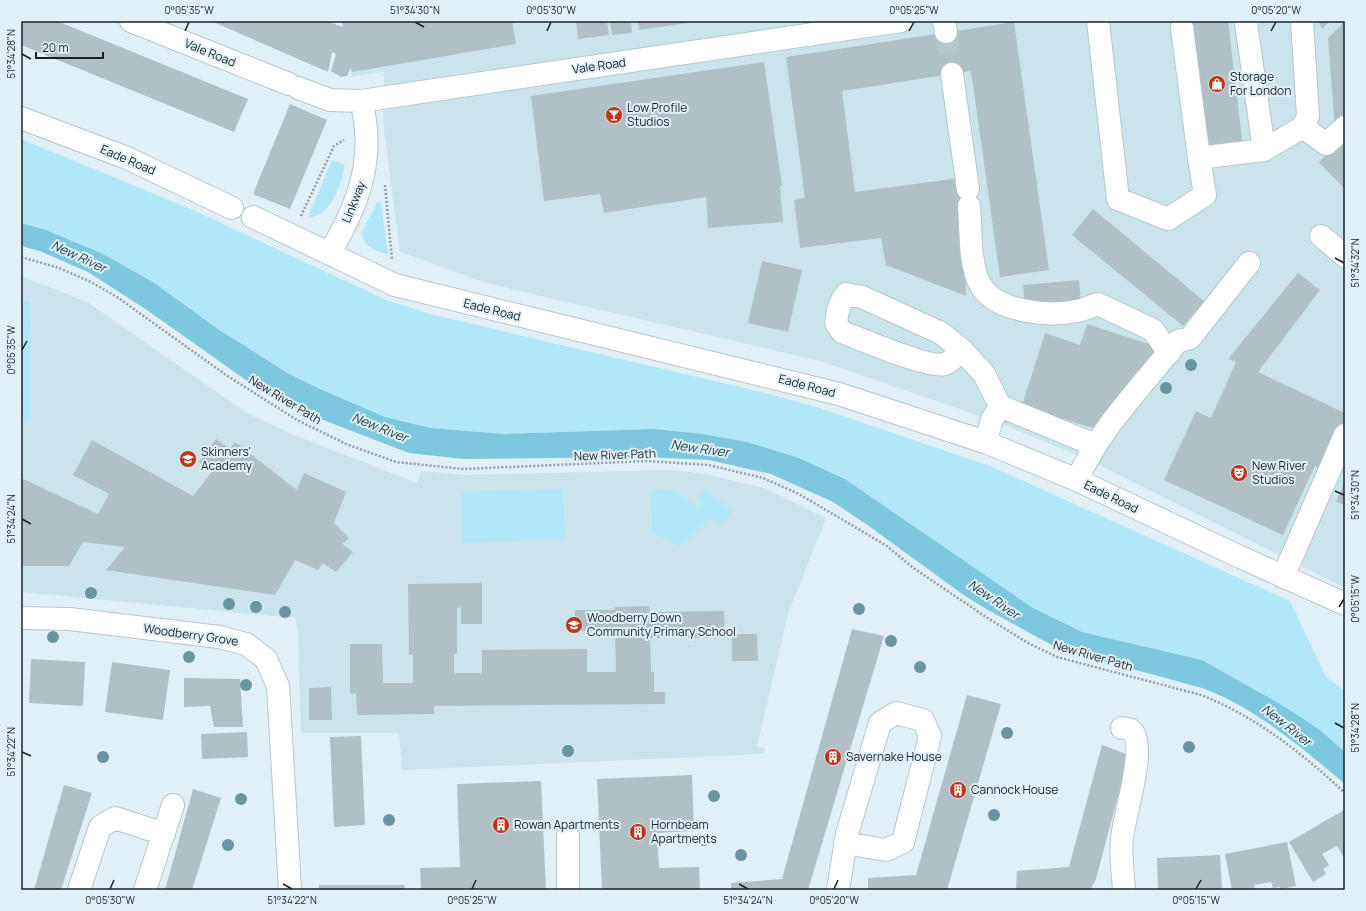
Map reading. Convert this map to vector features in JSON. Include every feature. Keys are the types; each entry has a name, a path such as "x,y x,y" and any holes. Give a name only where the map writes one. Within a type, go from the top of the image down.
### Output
{"street":[{"name":"Vale Road","path":"140,23 330,100 361,101 901,21"},
{"path":"1098,21 1118,199 1168,219 1205,195 1182,28"},
{"path":"1199,158 1264,150 1303,127 1308,116 1302,21"},
{"path":"1246,24 1264,150"},
{"path":"952,74 968,198 974,261 979,282 986,294 997,301 1022,311 1077,311 1098,304 1153,330 1169,353"},
{"name":"Linkway","path":"330,252 358,196 363,179 366,155 364,113 361,101"},
{"name":"Eade Road","path":"21,118 127,158 232,208"},
{"path":"1303,127 1326,144 1345,127"},
{"name":"Eade Road","path":"253,217 330,252 395,285 840,394 985,442 1077,480 1345,604"},
{"path":"1321,236 1345,256"},
{"path":"1077,480 1095,445 1115,417 1178,341 1190,338 1249,263"},
{"path":"962,350 946,364 936,365 842,332 836,323 842,298 846,294 862,297 942,333 962,350 984,374 1000,406 1095,445"},
{"path":"985,442 992,420 1000,406"},
{"path":"1283,576 1345,435"},
{"name":"Woodberry Grove","path":"21,618 70,619 219,637 246,644 266,659 278,686 290,890"},
{"path":"838,890 845,843 880,723 896,713 923,720 930,736 903,842 886,850 845,843"},
{"path":"1122,728 1130,729 1134,734 1138,752 1135,777 1125,816 1122,839 1121,859 1124,890"},
{"path":"145,890 173,805"},
{"path":"79,890 100,827 115,818 164,834"},
{"path":"568,836 568,890"}],"path":[{"path":"300,219 334,146 346,139"},
{"path":"384,182 393,262"},
{"name":"New River Path","path":"21,257 59,268 92,282 117,297 226,375 297,420 346,444 396,462 463,469 646,461 709,465 763,478 799,494 887,546 943,588 1028,643 1058,657 1201,695 1219,702 1263,726 1316,766 1345,793"}],"shaded area":[{"path":"342,21 1345,21 1345,588 1087,459 992,420 820,361 486,283 400,252 383,122 384,72 352,76"},
{"path":"21,139 193,210 386,300 430,314 761,392 816,407 990,466 1290,601 1326,677 1345,691 1345,752 1320,730 1202,660 1082,632 1033,608 845,479 799,458 747,442 703,434 654,429 504,434 431,428 385,417 320,389 289,374 218,329 153,282 101,253 46,230 21,223"},
{"path":"332,160 345,165 338,190 329,206 323,212 316,216 308,217"},
{"path":"381,202 388,254 370,247 365,241 362,232 377,203"},
{"path":"21,276 87,302 247,413 294,435 417,483 421,471 465,475 671,470 705,474 764,488 826,518 788,614 757,746 766,749 762,754 402,770 399,733 301,733 298,633 295,618 21,592"},
{"path":"21,301 30,301 31,421 21,421"},
{"path":"563,489 565,539 463,543 461,492"},
{"path":"656,489 664,489 675,492 683,496 697,507 701,503 698,496 705,490 733,511 720,526 712,519 707,520 684,544 677,546 666,538 660,538 650,531 652,526 651,491"}],"water":[{"name":"New River","path":"21,223 46,230 101,253 153,282 218,329 289,374 385,417 431,428 504,434 654,429 703,434 747,442 799,458 845,479 1033,608 1082,632 1202,660 1287,708 1320,730 1345,752 1345,784 1295,743 1241,706 1202,688 1059,649 965,596 866,524 833,502 771,474 709,460 646,457 463,459 409,453 313,416 264,393 147,310 88,272 40,251 21,246"}],"building":[{"path":"21,21 57,21 248,99 234,132 21,45"},
{"path":"211,21 327,21 343,27 342,21 512,21 516,44 352,72 351,67 347,76 341,77 331,71 336,54 332,52 328,72"},
{"path":"576,21 607,21 609,35 578,39"},
{"path":"610,21 631,21 632,33 612,35"},
{"path":"638,21 694,21 694,22 639,30"},
{"name":"Storage For London","path":"1192,21 1228,21 1243,147 1208,151"},
{"path":"1319,21 1330,21 1322,29"},
{"path":"1345,21 1345,119 1335,128 1328,38"},
{"path":"1014,22 1049,270 1000,277 971,71 842,91 855,192 960,178 966,226 964,227 966,296 886,265 881,238 800,248 794,200 805,198 786,57"},
{"path":"764,62 782,185 780,186 783,222 708,228 706,197 604,213 600,194 544,201 531,96"},
{"path":"290,104 327,120 290,209 253,194"},
{"path":"1345,136 1345,189 1319,162"},
{"path":"1093,209 1204,301 1183,326 1072,235"},
{"path":"762,261 802,270 788,332 748,323"},
{"path":"1298,273 1320,290 1258,372 1345,413 1345,420 1322,469 1315,466 1283,535 1164,480 1196,411 1211,418 1236,362 1228,359"},
{"path":"1079,280 1081,303 1025,307 1023,285"},
{"path":"1087,324 1158,347 1096,429 1022,406 1045,333 1080,345"},
{"path":"216,439 230,449 235,442 297,490 304,473 346,492 334,523 349,538 342,544 353,552 336,572 323,563 318,570 295,560 275,595 106,570 125,547 83,542 69,566 21,566 21,478 98,514 109,494 73,475 92,440 193,496 212,472 199,462"},
{"path":"1345,481 1345,505 1336,502"},
{"path":"482,583 482,624 461,624 461,607 457,608 457,654 454,654 454,673 482,673 482,650 587,649 587,672 616,672 615,630 575,631 575,610 615,610 615,607 649,606 650,612 724,611 725,638 650,638 651,672 654,672 654,692 665,692 665,704 434,706 434,714 357,715 356,693 350,694 350,644 382,644 383,683 413,683 413,655 409,655 408,584"},
{"name":"Savernake House","path":"852,629 884,636 808,890 731,890 731,883 782,879"},
{"path":"732,634 757,634 758,661 732,661"},
{"path":"31,659 85,662 83,706 29,703"},
{"path":"112,662 170,670 163,720 105,712"},
{"path":"184,678 240,679 243,727 214,727 210,706 184,707"},
{"path":"331,687 332,720 309,720 309,688"},
{"name":"Cannock House","path":"967,695 1001,704 947,890 868,890 868,878 916,875"},
{"path":"247,732 248,757 202,759 201,734"},
{"path":"361,736 365,825 334,827 330,737"},
{"path":"1102,745 1129,755 1096,879 1090,890 1016,890 1017,871 1069,867"},
{"name":"Hornbeam Apartments","path":"692,775 694,831 657,833 659,868 699,867 700,890 602,890 597,779"},
{"name":"Rowan Apartments","path":"541,781 546,890 421,890 420,868 460,867 457,784"},
{"path":"64,785 92,793 61,890 34,890"},
{"path":"193,789 221,798 192,890 165,890"},
{"path":"1344,810 1345,855 1343,856 1337,846 1322,854 1329,865 1323,869 1326,874 1313,882 1289,842"},
{"path":"1287,842 1296,886 1281,889 1280,887 1273,888 1271,882 1254,885 1255,889 1232,890 1225,854"},
{"path":"1220,855 1222,890 1158,890 1157,858"},
{"path":"319,885 405,885 404,890 319,890"}],"tunnel":[{"path":"946,32 952,74"}],"place":[{"name":"Storage For London","path":"1217,84"},
{"name":"Low Profile Studios","path":"614,115"},
{"name":"Skinners' Academy","path":"188,459"},
{"name":"New River Studios","path":"1239,473"},
{"name":"Woodberry Down Community Primary School","path":"574,625"},
{"name":"Savernake House","path":"833,757"},
{"name":"Cannock House","path":"958,790"},
{"name":"Rowan Apartments","path":"501,825"},
{"name":"Hornbeam Apartments","path":"638,832"}]}
